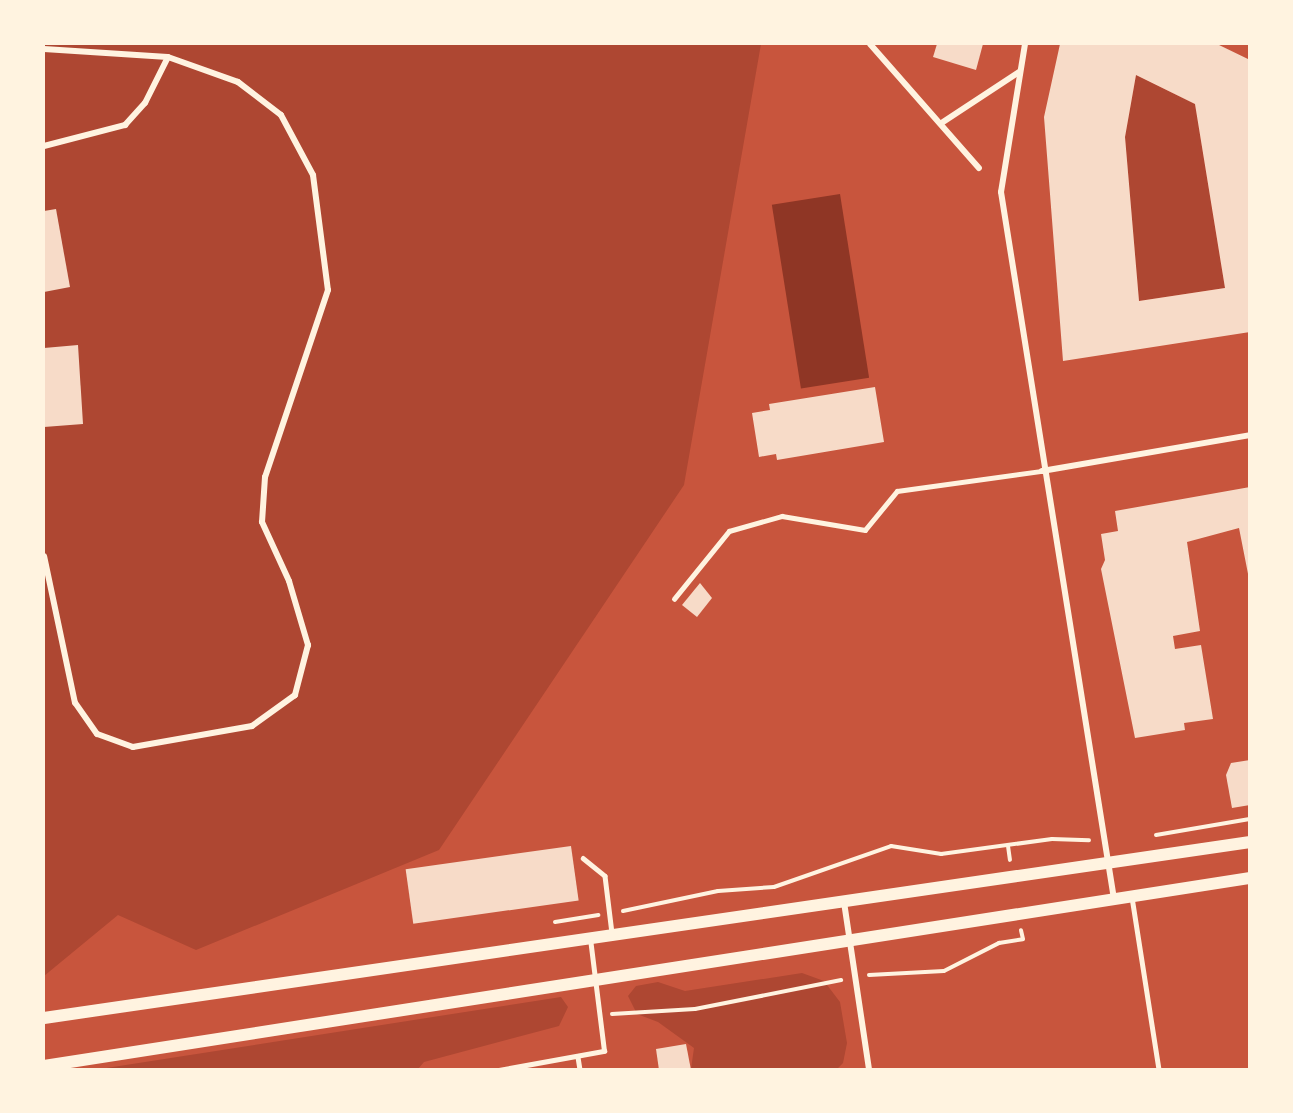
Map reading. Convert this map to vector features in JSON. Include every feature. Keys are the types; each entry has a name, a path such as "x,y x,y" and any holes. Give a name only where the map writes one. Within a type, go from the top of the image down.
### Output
{"main road":[{"path":"44,1018 844,902 1110,866 1250,842"},
{"path":"44,1066 848,937 1250,878"}],"street":[{"path":"870,44 943,122 980,168"},
{"path":"1025,44 1001,192 1042,471 1114,899"},
{"path":"44,49 168,57 238,82 281,115 313,175 328,290 266,477 262,522 289,581 308,645 295,695 252,726 133,747 97,734 75,703 44,556"},
{"path":"44,146 124,125 145,103 168,57"},
{"path":"943,122 1019,72"},
{"path":"1042,471 1250,435"},
{"path":"844,902 869,1070"}],"lane":[{"path":"674,599 729,531 783,516 865,530 897,491 1042,471"},
{"path":"583,858 605,876 612,936"},
{"path":"1132,897 1159,1070"},
{"path":"499,1070 604,1051 590,939"},
{"path":"578,1057 579,1070"}],"path":[{"path":"1150,836 1250,819"},
{"path":"551,923 718,891 774,887 891,846 941,854 1052,839 1106,843"},
{"path":"600,1016 695,1009 820,988 854,975 944,971 999,943 1023,939"}],"shaded area":[{"path":"44,44 761,44 684,485 439,850 196,950 118,915 44,976"},
{"path":"1136,75 1195,104 1225,288 1139,301 1125,137"},
{"path":"840,194 869,378 801,389 772,205"},
{"path":"802,973 824,981 840,1002 847,1043 843,1063 836,1070 691,1069 694,1048 658,1022 637,1014 628,996 636,986 658,982 685,991"},
{"path":"561,997 568,1007 559,1026 424,1062 418,1069 100,1069"}],"building":[{"path":"937,44 983,44 976,70 933,57"},
{"path":"1060,44 1217,44 1250,60 1250,332 1063,361 1044,117","holes":["1136,75 1195,104 1225,288 1139,301 1125,137"]},
{"path":"56,209 70,287 44,292 44,211"},
{"path":"78,345 83,424 44,427 44,348"},
{"path":"875,387 884,442 777,460 776,454 759,457 752,413 770,410 769,404"},
{"path":"1250,487 1250,584 1239,528 1187,542 1200,631 1173,636 1175,649 1201,645 1213,719 1184,723 1185,730 1135,738 1101,569 1105,560 1101,534 1118,531 1115,511"},
{"path":"700,583 712,598 697,617 682,605"},
{"path":"1250,760 1250,805 1232,808 1226,775 1231,763"},
{"path":"571,846 579,900 413,924 406,869"},
{"path":"686,1044 691,1070 659,1070 656,1049"}]}
